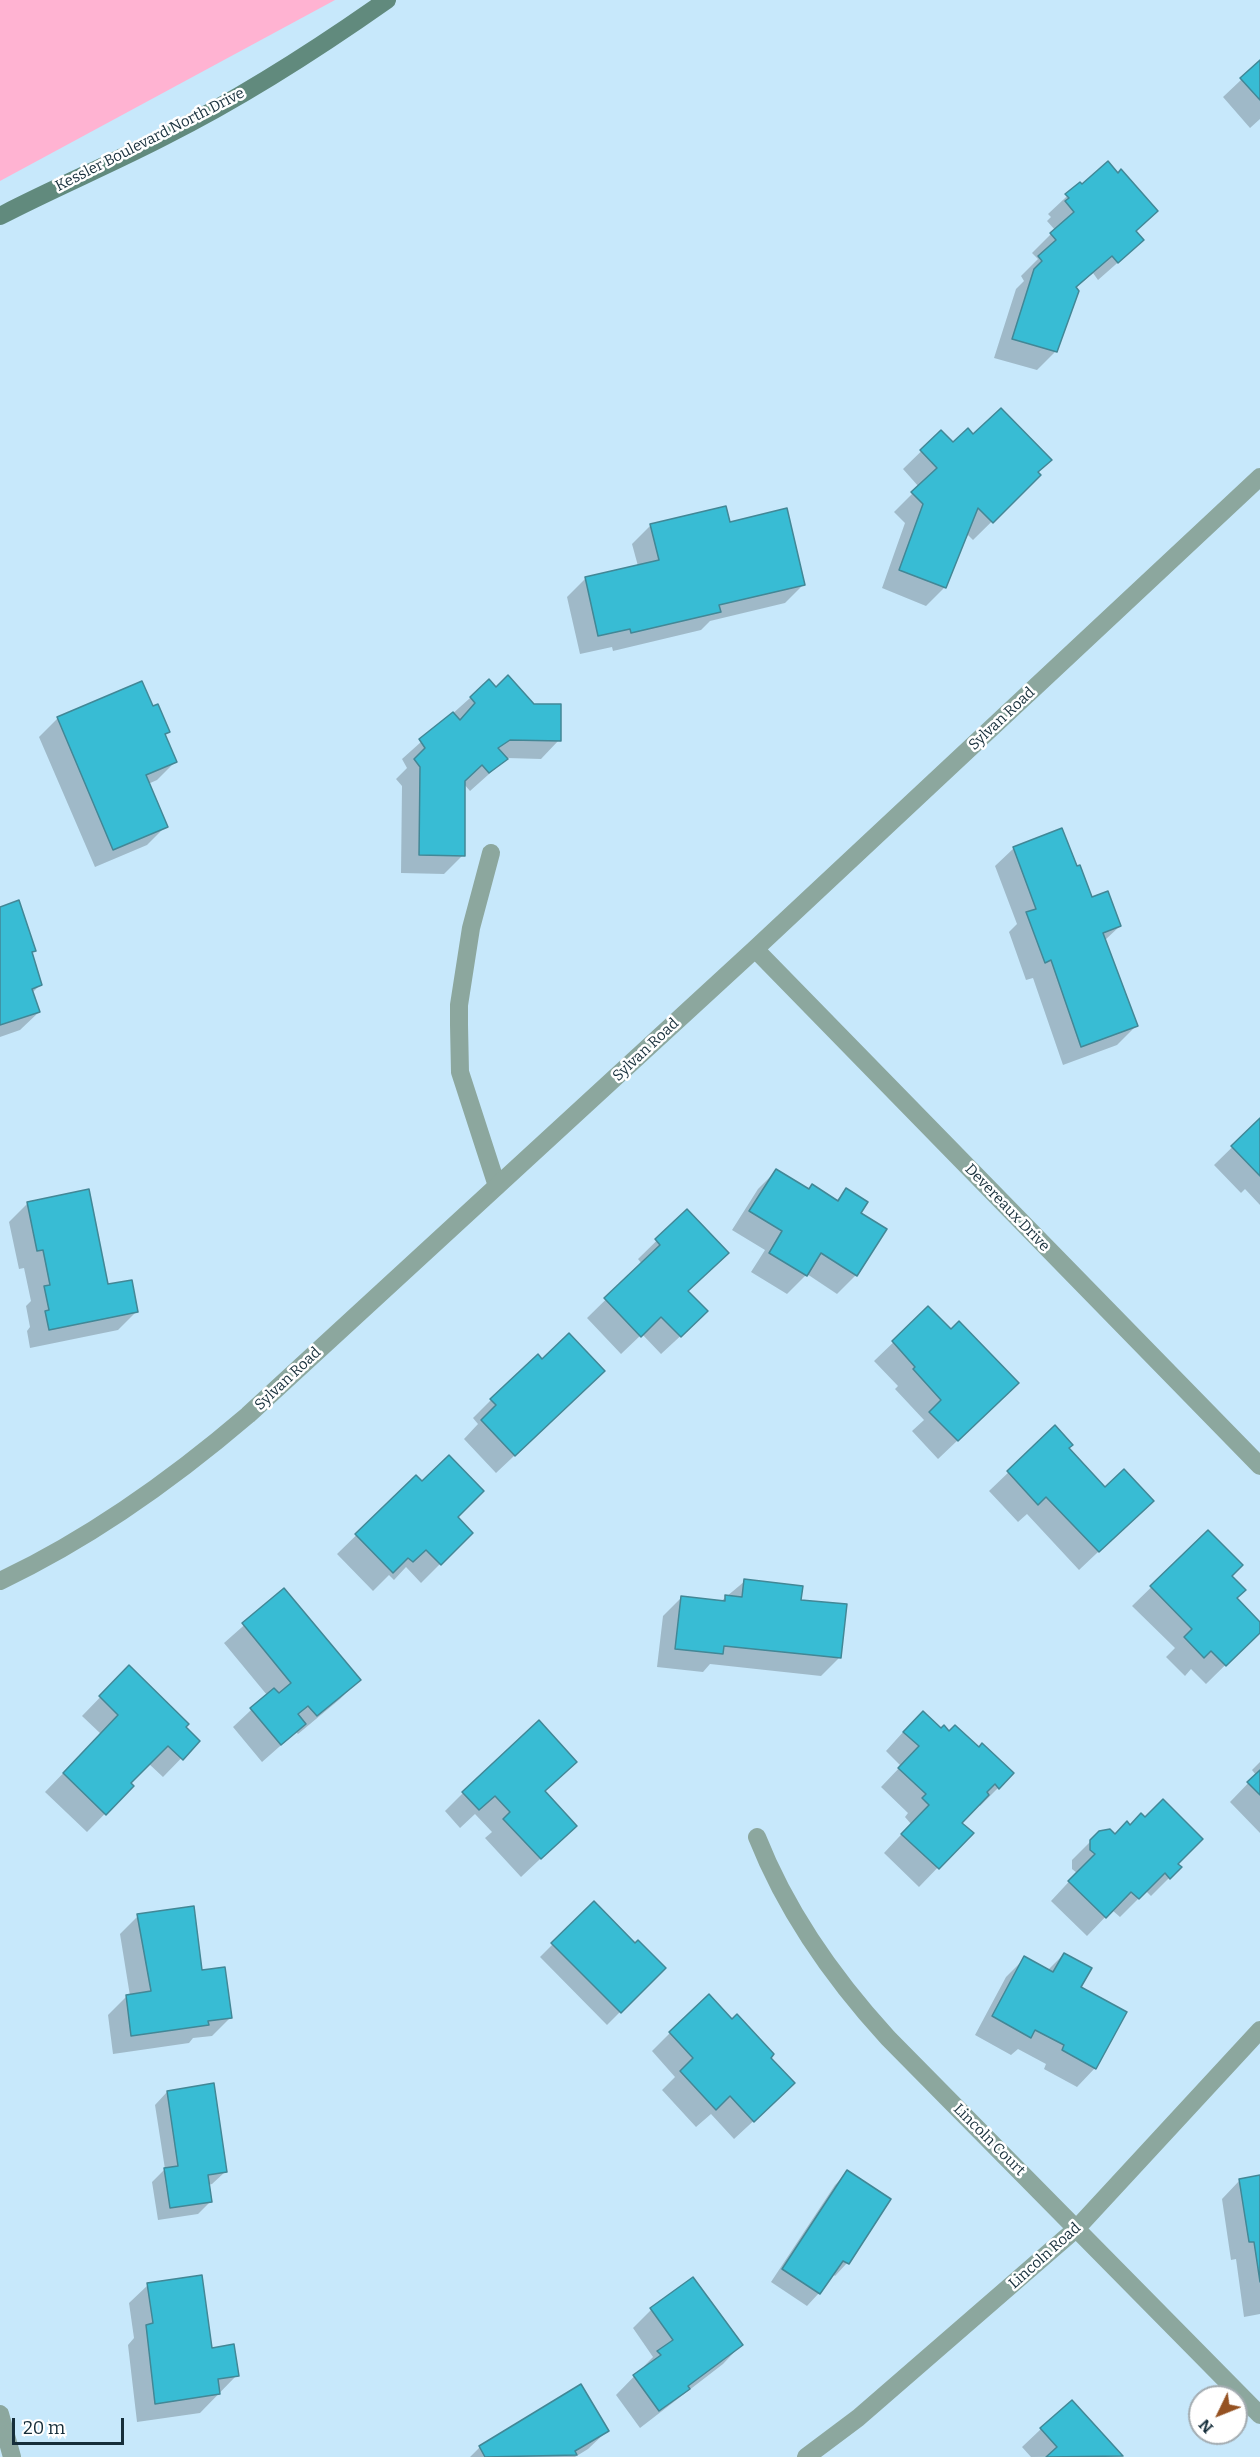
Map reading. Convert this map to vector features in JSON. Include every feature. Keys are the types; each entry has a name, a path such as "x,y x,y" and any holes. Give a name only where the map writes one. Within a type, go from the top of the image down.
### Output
{"main road":[{"name":"Kessler Boulevard North Drive","path":"0,216 166,136 237,98 321,46 387,0"}],"street":[{"name":"Sylvan Road","path":"0,1581 44,1559 121,1514 199,1457 249,1415 755,950 1260,477"},
{"path":"491,853 471,928 459,1005 459,1025 460,1072 497,1186"},
{"name":"Devereaux Drive","path":"755,950 1260,1466"},
{"name":"Lincoln Court","path":"757,1837 794,1915 853,2000 1260,2415"},
{"name":"Lincoln Road","path":"806,2457 858,2418 1077,2228 1260,2030"},
{"path":"0,2414 12,2457"}],"shaded area":[{"path":"0,0 335,0 0,181"}],"building":[{"path":"1260,60 1260,100 1240,78"},
{"path":"1108,161 1118,173 1121,169 1158,211 1136,231 1144,240 1118,263 1112,256 1076,287 1079,291 1057,352 1012,339 1034,269 1042,261 1038,256 1056,240 1050,233 1074,212 1065,201 1069,198 1065,194 1080,182 1082,184"},
{"path":"1001,408 1052,460 1038,472 1041,475 993,523 978,508 946,588 899,570 923,504 911,492 937,468 920,450 941,430 953,442 968,428 973,434"},
{"path":"726,506 730,522 787,508 805,585 719,605 721,612 631,633 630,629 598,636 585,577 659,560 650,524"},
{"path":"508,675 534,704 561,704 561,741 510,740 498,748 508,759 489,773 482,765 465,781 465,856 419,855 420,767 414,759 425,748 419,739 453,712 460,720 475,703 470,697 489,679 496,687"},
{"path":"142,681 153,706 158,704 170,732 165,734 177,762 146,775 168,827 113,850 57,717"},
{"path":"1062,828 1092,897 1108,891 1121,926 1103,933 1138,1026 1081,1047 1051,960 1045,963 1026,912 1036,909 1013,847"},
{"path":"19,900 36,951 32,952 42,985 32,989 40,1012 0,1025 0,907"},
{"path":"1260,1118 1260,1176 1231,1146"},
{"path":"776,1169 809,1189 812,1184 838,1201 846,1188 868,1202 861,1213 887,1229 857,1276 821,1253 807,1276 769,1253 782,1231 749,1211"},
{"path":"89,1189 108,1284 132,1280 138,1312 49,1330 45,1311 49,1310 44,1286 50,1285 43,1250 37,1251 27,1202"},
{"path":"687,1209 729,1253 688,1291 708,1311 681,1337 661,1317 641,1337 604,1298 660,1245 655,1239"},
{"path":"928,1306 951,1329 959,1321 1019,1383 958,1441 929,1412 941,1400 892,1341"},
{"path":"569,1333 605,1371 515,1456 481,1420 496,1405 490,1399 538,1354 542,1359"},
{"path":"1055,1425 1073,1445 1069,1448 1105,1487 1124,1469 1154,1501 1099,1552 1046,1497 1038,1505 1007,1471"},
{"path":"449,1455 484,1491 458,1517 473,1533 441,1565 426,1550 413,1562 408,1558 393,1573 355,1534 416,1475 422,1481"},
{"path":"1208,1530 1243,1565 1232,1576 1246,1590 1237,1598 1260,1622 1260,1633 1226,1666 1211,1651 1204,1658 1184,1637 1192,1629 1150,1586"},
{"path":"744,1579 803,1586 801,1600 847,1604 841,1658 724,1646 723,1654 675,1649 681,1596 725,1601 725,1595 742,1597"},
{"path":"284,1588 361,1680 317,1716 308,1706 298,1714 306,1724 281,1745 250,1708 274,1688 279,1693 291,1683 242,1623"},
{"path":"129,1665 189,1724 186,1727 200,1741 183,1760 168,1746 131,1783 134,1786 106,1815 63,1773 118,1715 99,1696"},
{"path":"923,1711 941,1728 944,1725 949,1731 955,1725 979,1747 982,1743 1014,1773 999,1789 995,1784 987,1792 989,1795 962,1823 974,1833 939,1869 901,1834 929,1805 922,1798 926,1794 898,1768 919,1746 903,1732"},
{"path":"539,1720 577,1762 545,1791 577,1826 541,1859 503,1819 510,1812 495,1796 479,1810 462,1792"},
{"path":"1260,1770 1260,1795 1247,1782"},
{"path":"1163,1799 1203,1839 1178,1864 1182,1867 1170,1879 1165,1873 1139,1899 1131,1892 1106,1918 1068,1881 1095,1854 1090,1850 1090,1840 1099,1831 1110,1829 1115,1834 1127,1821 1130,1825 1141,1813 1145,1817"},
{"path":"594,1901 635,1943 638,1940 666,1968 621,2013 551,1943"},
{"path":"194,1906 202,1970 225,1967 232,2018 208,2021 209,2025 131,2036 126,1995 151,1991 137,1914"},
{"path":"1064,1953 1092,1968 1081,1987 1127,2012 1096,2069 1062,2050 1064,2045 1035,2030 1031,2038 992,2016 1024,1956 1053,1972"},
{"path":"709,1994 732,2019 737,2014 774,2054 771,2058 795,2083 754,2122 730,2096 716,2110 680,2071 693,2058 669,2032"},
{"path":"214,2083 227,2172 208,2175 212,2202 170,2208 164,2168 178,2166 167,2091"},
{"path":"847,2170 891,2199 849,2264 843,2261 820,2294 782,2269"},
{"path":"1260,2175 1260,2282 1254,2242 1249,2242 1239,2179"},
{"path":"202,2275 212,2348 234,2344 239,2376 218,2379 220,2394 155,2404 146,2325 153,2323 147,2283"},
{"path":"693,2277 743,2345 688,2386 690,2389 659,2411 633,2375 661,2355 657,2351 673,2340 650,2308"},
{"path":"581,2384 609,2431 575,2451 577,2455 485,2457 479,2446"},
{"path":"1072,2400 1123,2456 1046,2457 1057,2447 1040,2428"}]}
